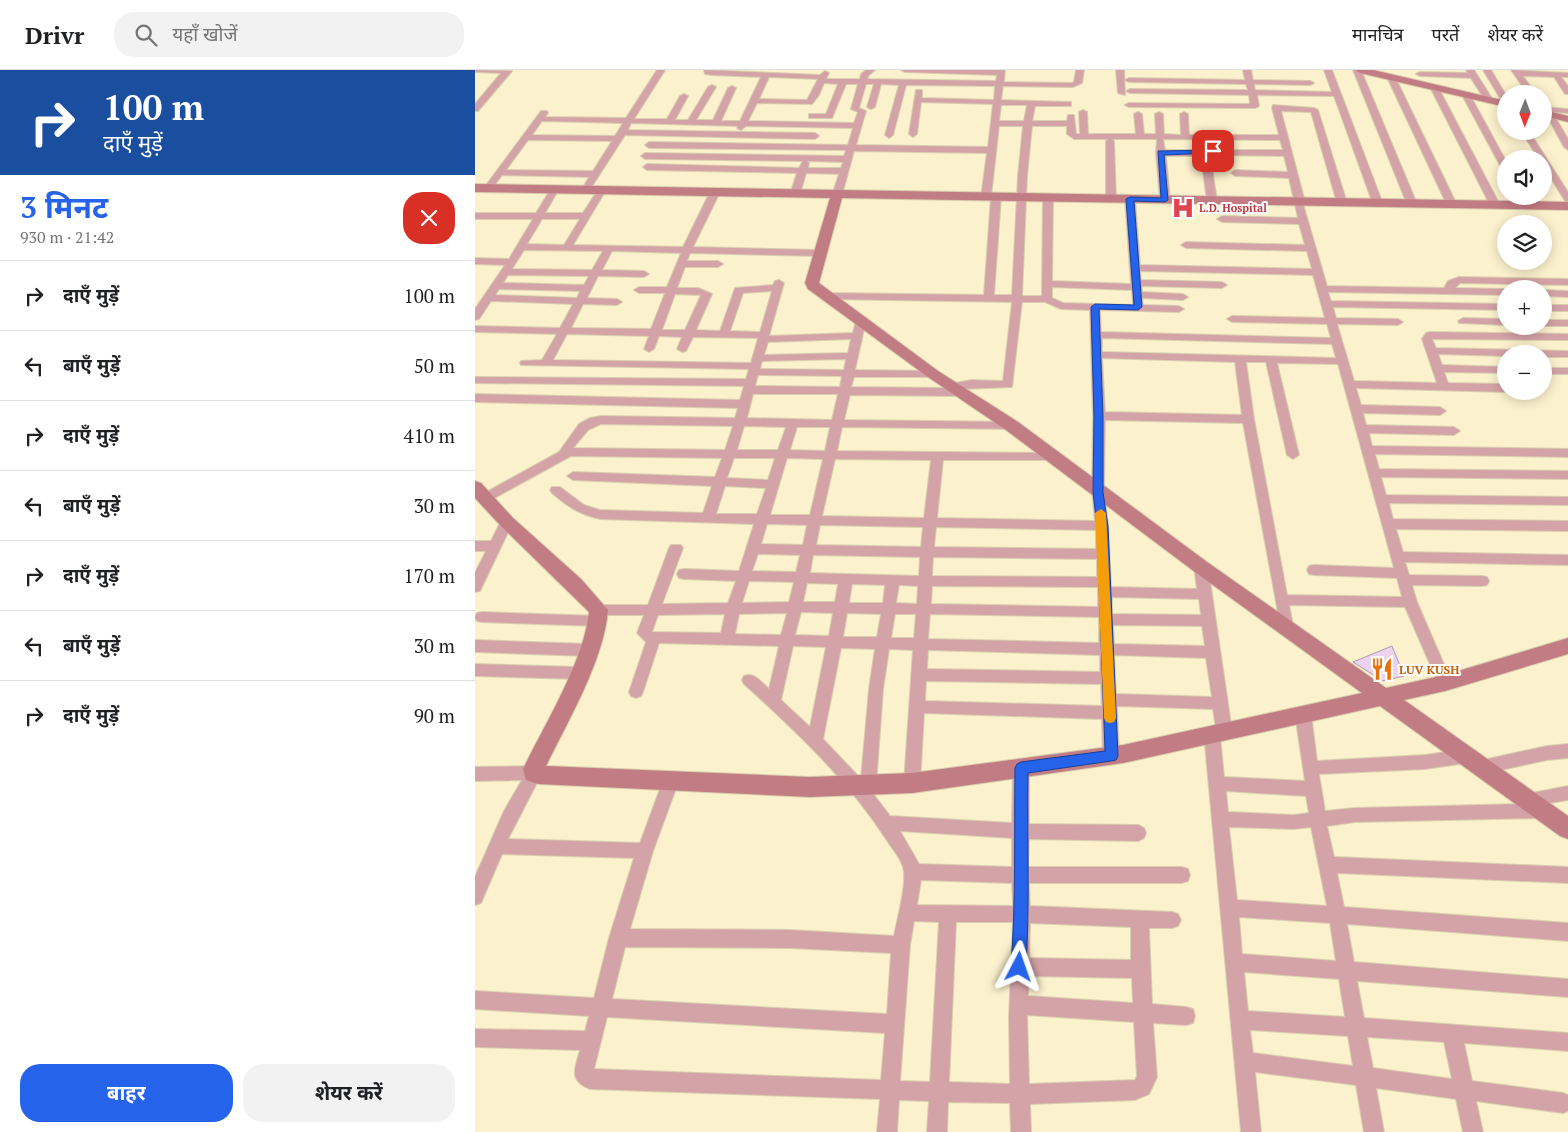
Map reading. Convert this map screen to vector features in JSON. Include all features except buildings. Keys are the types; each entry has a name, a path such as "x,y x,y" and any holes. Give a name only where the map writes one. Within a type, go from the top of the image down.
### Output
{"street":[{"path":"475,70 508,70"},
{"path":"475,110 508,70"},
{"path":"586,190 661,70"},
{"path":"708,70 708,72 712,73 733,72 765,75 780,73 823,76 843,82 920,83 1000,76"},
{"path":"871,70 866,72 855,109 861,111 856,117 857,126 819,253 812,283 813,286 828,296 860,328 1012,426 1201,568 1568,829"},
{"path":"905,70 1000,76 1075,85 1078,83 1079,73"},
{"path":"1120,70 1126,92 1337,94"},
{"path":"1129,105 1255,108 1247,70"},
{"path":"1328,70 1379,204"},
{"path":"1359,70 1384,74 1420,76 1448,72 1472,73 1489,100"},
{"path":"1359,70 1411,204"},
{"path":"1487,70 1497,87"},
{"path":"1517,72 1568,75"},
{"path":"1517,72 1526,85"},
{"path":"1384,74 1451,205"},
{"path":"649,349 657,333 687,249 738,135 748,117 765,75"},
{"path":"1556,75 1568,92"},
{"path":"771,115 832,116 823,76"},
{"path":"989,299 991,150 1000,76"},
{"path":"1420,76 1434,87 1497,101"},
{"path":"1129,80 1310,83"},
{"path":"755,97 807,102 826,95 843,82"},
{"path":"871,107 878,82"},
{"path":"889,135 903,83"},
{"path":"913,134 920,83"},
{"path":"691,122 711,87"},
{"path":"647,167 716,183 795,194 1495,205 1434,87"},
{"path":"716,122 732,88"},
{"path":"1466,95 1497,152"},
{"path":"670,122 684,96"},
{"path":"918,100 1069,104"},
{"path":"525,363 754,374 845,392 957,390 972,384 1008,385 1017,299 1022,197 1031,103"},
{"path":"1337,203 1304,109 1276,108 1303,221 1327,304 1335,341 1357,409 1409,602 1445,683"},
{"path":"481,188 499,172 546,110"},
{"path":"1553,111 1568,110"},
{"path":"1083,112 1084,136"},
{"path":"1139,114 1140,137"},
{"path":"1159,114 1160,153 1165,200"},
{"path":"1184,114 1185,137"},
{"path":"1553,114 1568,119"},
{"path":"540,119 716,122 748,117 819,125 857,126"},
{"path":"994,123 1028,124 1071,120 1071,134 1084,136 1160,139 1185,137 1283,138"},
{"path":"1553,124 1568,147"},
{"path":"795,194 819,125"},
{"path":"526,137 815,136"},
{"path":"1110,141 1111,199"},
{"path":"649,144 991,150"},
{"path":"1160,153 1206,153 1213,151 1287,152"},
{"path":"1206,153 1213,201"},
{"path":"645,156 848,159"},
{"path":"481,188 603,190 716,183 803,170 845,170"},
{"path":"499,172 596,174"},
{"path":"1235,173 1293,175"},
{"path":"1552,174 1568,199"},
{"path":"475,317 512,262 555,189"},
{"path":"567,248 603,190"},
{"path":"1047,299 1048,198"},
{"path":"1130,199 1138,307"},
{"path":"1552,204 1568,206"},
{"path":"475,216 587,216"},
{"path":"1222,219 1303,221"},
{"path":"1186,245 1282,259 1317,272"},
{"path":"520,247 819,253"},
{"path":"546,363 609,248"},
{"path":"1135,268 1282,259 1311,248"},
{"path":"475,261 512,262"},
{"path":"681,264 718,264"},
{"path":"505,272 644,274"},
{"path":"1448,291 1452,283 1459,280 1568,282"},
{"path":"1046,284 1137,289 1222,285"},
{"path":"496,286 587,288"},
{"path":"708,518 740,421 778,286 739,290 724,334"},
{"path":"1322,288 1497,292"},
{"path":"1137,289 1183,297"},
{"path":"639,290 699,291 707,294 682,349"},
{"path":"1552,293 1568,294"},
{"path":"828,296 1047,299 1061,306 1179,308"},
{"path":"488,298 617,302"},
{"path":"1327,304 1497,307"},
{"path":"1095,307 1099,416 1098,492 1102,526 1111,756"},
{"path":"1552,308 1568,308"},
{"path":"1232,319 1398,322"},
{"path":"1463,321 1497,322"},
{"path":"1552,322 1568,323"},
{"path":"475,329 724,334 764,337 860,328"},
{"path":"773,702 860,328"},
{"path":"1096,335 1335,341"},
{"path":"1444,387 1430,351 1427,339 1430,335 1568,337"},
{"path":"1430,351 1568,354"},
{"path":"1097,355 1342,361"},
{"path":"754,374 853,356"},
{"path":"1240,359 1248,419 1287,630"},
{"path":"1271,360 1293,455"},
{"path":"1437,368 1497,370"},
{"path":"1552,371 1568,371"},
{"path":"475,380 754,374 933,374"},
{"path":"1349,384 1497,388"},
{"path":"475,398 745,404"},
{"path":"1357,409 1440,411"},
{"path":"1099,416 1248,419"},
{"path":"564,453 584,426 592,420 839,422 1012,426"},
{"path":"726,640 733,607 793,422"},
{"path":"1361,428 1454,431"},
{"path":"1367,450 1568,453"},
{"path":"599,615 574,584 507,522 480,492 564,453 1053,457"},
{"path":"912,783 927,552 937,456"},
{"path":"1373,473 1568,476"},
{"path":"573,476 773,484"},
{"path":"556,490 576,507 595,514 1102,526"},
{"path":"1380,498 1568,501"},
{"path":"476,585 507,522"},
{"path":"1387,524 1568,526"},
{"path":"475,546 496,546"},
{"path":"675,548 644,633 648,637 1213,652"},
{"path":"752,549 1103,554"},
{"path":"1396,557 1568,560"},
{"path":"1201,568 1220,703 1217,784 1219,819 1251,1132"},
{"path":"1314,570 1482,581"},
{"path":"684,574 1105,587 1206,594"},
{"path":"815,741 846,579"},
{"path":"863,785 893,580"},
{"path":"1282,600 1409,602"},
{"path":"482,617 599,615 652,610 733,607 796,607 1106,616 1209,622"},
{"path":"475,895 510,816 534,773 534,769 579,673 599,615"},
{"path":"636,692 653,638"},
{"path":"475,646 588,650"},
{"path":"475,774 534,773 543,776 810,787 912,783 1111,756 1445,683 1568,646"},
{"path":"475,670 579,673"},
{"path":"919,675 1108,678"},
{"path":"749,680 863,785 910,862 913,872 901,945 887,1132"},
{"path":"917,707 1109,707 1220,703"},
{"path":"1303,714 1318,821 1328,865 1374,1132"},
{"path":"1312,768 1474,761 1568,751"},
{"path":"1021,768 1020,875 1022,914 1019,967 1021,1132"},
{"path":"670,782 645,851 618,938 584,1070 584,1075 589,1079 1020,1094 1135,1090 1142,1087 1147,1077 1140,969 1140,919"},
{"path":"1217,784 1314,789"},
{"path":"1219,819 1318,821 1355,814 1536,805 1568,793"},
{"path":"887,823 1021,831 1138,833"},
{"path":"498,846 645,851"},
{"path":"1328,865 1568,875"},
{"path":"913,872 1020,875 1181,875"},
{"path":"1229,908 1568,932"},
{"path":"906,913 1022,914 1172,920"},
{"path":"937,1132 948,914"},
{"path":"618,938 790,939 901,945"},
{"path":"1234,962 1568,988"},
{"path":"1019,967 1140,969"},
{"path":"475,1000 896,1024"},
{"path":"1019,1005 1185,1016"},
{"path":"1240,1020 1568,1042"},
{"path":"1452,1033 1473,1132"},
{"path":"475,1038 592,1041"},
{"path":"1244,1061 1563,1102"}],"slow traffic":[{"path":"1101,513 1110,718"}],"place":[{"name":"L.D. Hospital","path":"1183,208"},
{"name":"LUV KUSH","path":"1382,669"}],"route":[{"path":"1019,967 1022,914 1020,875 1021,768 1111,756 1102,526 1098,492 1099,416 1095,307 1138,307 1130,199 1165,200 1160,153 1206,153 1213,151"}]}
